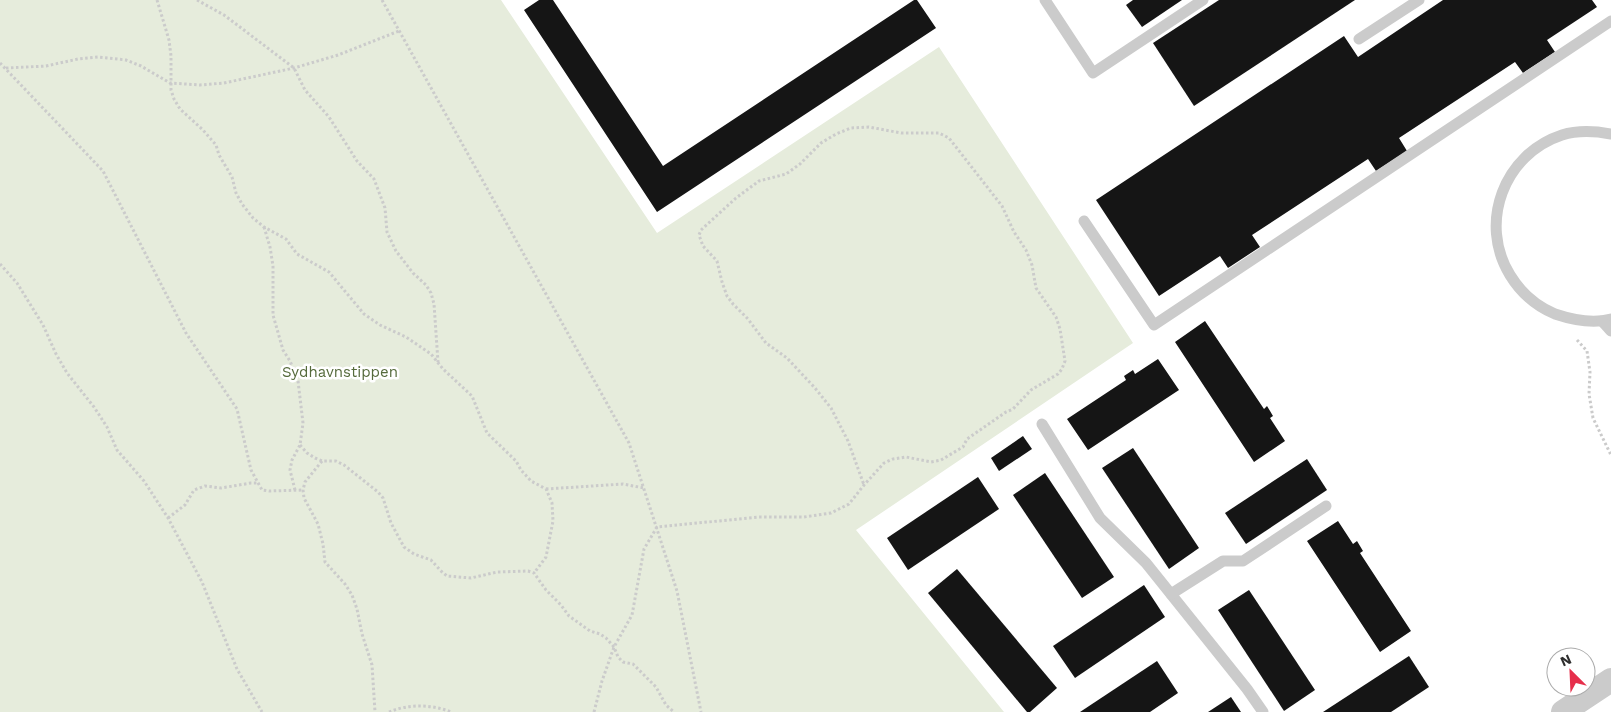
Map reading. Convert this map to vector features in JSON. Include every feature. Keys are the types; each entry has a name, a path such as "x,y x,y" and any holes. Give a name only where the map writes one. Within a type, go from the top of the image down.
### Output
{"street":[{"path":"1563,712 1611,680"}],"lane":[{"path":"1045,0 1092,73 1203,0"},
{"path":"1359,39 1419,0"},
{"path":"1084,221 1154,325 1611,21"},
{"path":"1611,134 1593,131 1562,135 1534,149 1512,171 1499,200 1495,230 1502,261 1518,288 1542,308 1571,320 1607,320 1611,331"},
{"path":"1042,424 1100,518 1146,564 1247,689 1263,712"},
{"path":"1171,594 1223,561 1243,561 1326,506"}],"path":[{"path":"157,0 169,40 171,56 170,90 180,109 216,145 219,155 232,177 236,193 253,218 264,227 286,239 297,254 329,272 364,314 380,325 422,346 472,396 487,434 516,461 531,481 546,489 623,484 644,488"},
{"path":"196,0 232,20 294,68 305,90 329,117 357,161 374,179 385,208 387,232 396,251 431,294 434,304 438,363"},
{"path":"382,0 630,443 677,591 701,712"},
{"path":"6,68 46,66 98,57 126,60 141,66 170,83 208,85 294,68 338,55 399,31"},
{"path":"0,63 103,171 186,333 237,409 251,470 262,490 302,490"},
{"path":"657,527 759,517 804,517 831,513 849,504 864,484 884,463 906,457 931,462 941,460 962,447 967,439 1013,409 1031,390 1058,374 1062,369 1065,361 1060,329 1056,317 1036,288 1032,265 1026,250 1014,232 1002,206 949,138 939,133 900,133 869,128 851,128 836,134 822,143 800,164 786,174 759,181 736,198 701,230 699,235 704,246 717,261 727,296 733,304 748,319 766,343 786,358 815,388 830,408 848,441 864,484"},
{"path":"264,227 270,247 272,266 273,315 283,350 290,360 298,381 304,423 300,445 292,460 290,470 295,490"},
{"path":"0,264 16,283 43,325 67,373 107,427 117,450 144,482 168,518 202,582 236,669 262,712"},
{"path":"1574,336 1588,351 1590,372 1589,394 1593,418 1611,455"},
{"path":"300,445 307,453 322,461 336,461 344,465 378,492 384,498 391,523 404,547 414,554 431,560 447,576 471,578 497,572 534,572 546,590 569,616 590,631 606,638 614,647 618,657 623,662 633,664 648,678 674,712"},
{"path":"322,461 305,482 302,490 304,498 318,524 325,562 344,584 352,596 357,609 362,634 372,665 374,712"},
{"path":"168,518 185,505 194,490 205,486 221,488 252,482 258,484"},
{"path":"534,572 546,557 553,521 552,503 546,489"},
{"path":"594,712 614,647 632,615 644,549 657,527"},
{"path":"389,712 412,706 444,709 450,712"}],"green space":[{"name":"Sydhavnstippen","path":"0,0 501,0 657,233 939,47 1133,343 856,530 1004,712 0,712"}],"building":[{"path":"539,0 553,0 663,166 914,0 917,0 936,28 657,212 524,10"},
{"path":"1133,0 1182,0 1142,27 1126,5"},
{"path":"1219,0 1355,0 1194,106 1153,43"},
{"path":"1443,0 1592,0 1597,7 1547,40 1555,52 1523,73 1515,62 1399,138 1407,151 1376,171 1368,159 1252,235 1260,247 1228,268 1220,256 1159,296 1096,200 1344,36 1358,57"},
{"path":"1205,321 1264,409 1267,406 1273,416 1270,418 1285,441 1254,462 1175,342"},
{"path":"1158,359 1179,390 1088,450 1067,419 1126,380 1124,376 1133,370 1135,374"},
{"path":"1023,436 1032,449 999,471 991,458"},
{"path":"1133,448 1199,548 1169,569 1102,468"},
{"path":"1307,459 1327,490 1246,544 1225,513"},
{"path":"1045,473 1114,577 1082,598 1013,495"},
{"path":"978,477 999,509 908,570 887,538"},
{"path":"1338,521 1353,544 1357,541 1363,551 1360,553 1411,631 1380,652 1307,541"},
{"path":"957,569 1057,688 1030,712 1027,712 928,593"},
{"path":"1144,585 1165,617 1075,678 1053,646"},
{"path":"1249,590 1315,690 1284,711 1218,610"},
{"path":"1409,656 1429,687 1391,712 1323,712"},
{"path":"1157,661 1178,693 1150,712 1080,712"},
{"path":"1231,697 1241,712 1208,712"}]}
